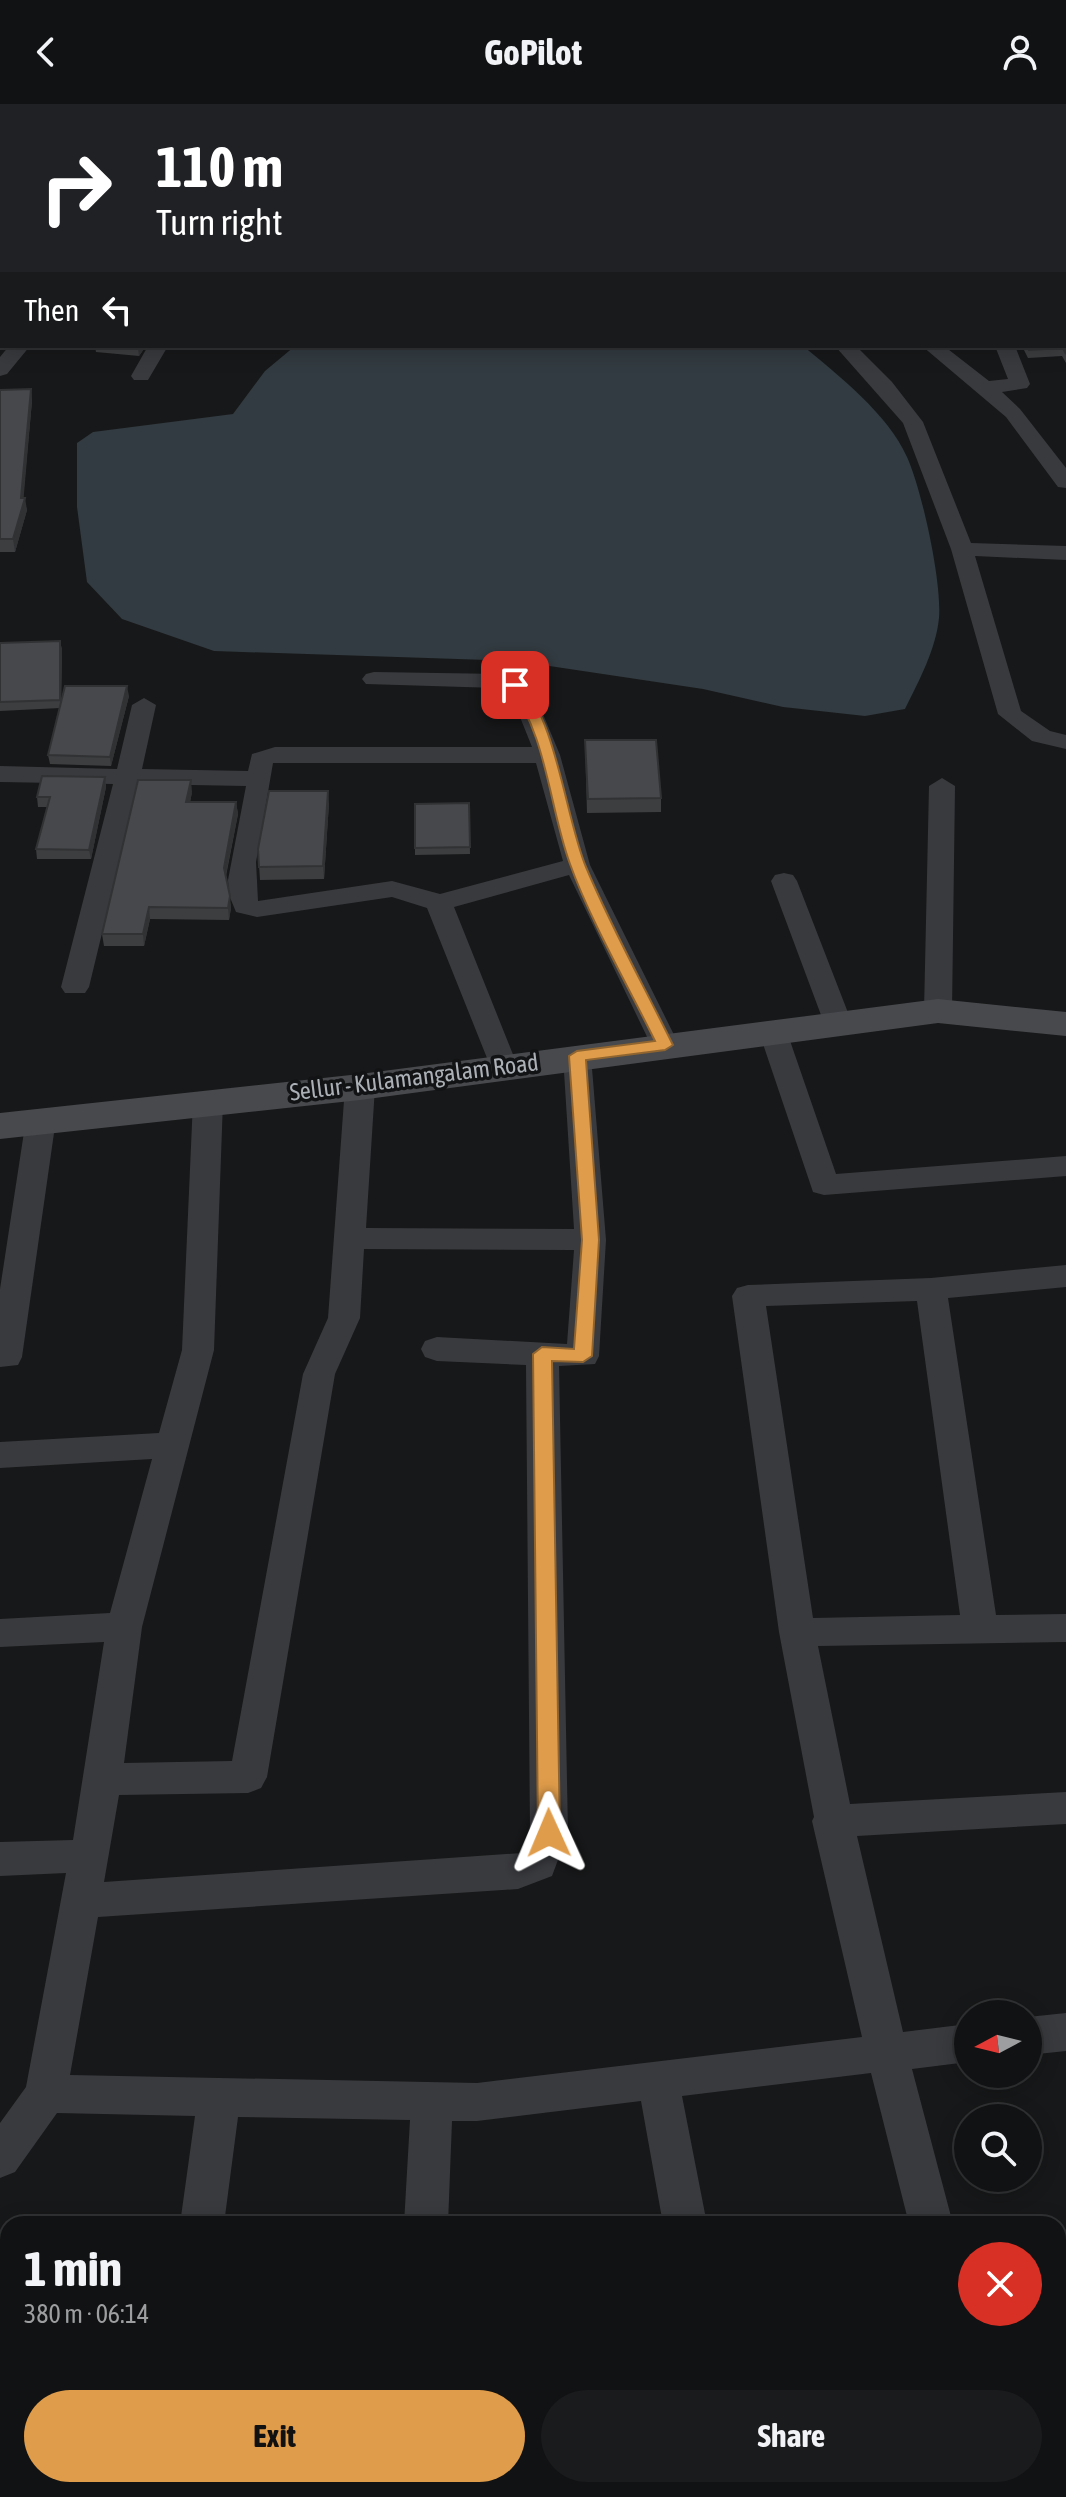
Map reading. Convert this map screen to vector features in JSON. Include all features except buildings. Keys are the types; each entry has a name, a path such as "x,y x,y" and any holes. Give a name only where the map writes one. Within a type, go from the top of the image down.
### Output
{"main road":[{"name":"Sellur - Kulamangalam Road","path":"0,1126 41,1119 360,1087 577,1056 938,1011 1066,1024"}],"street":[{"path":"924,104 944,104"},
{"path":"0,370 18,348"},
{"path":"141,376 157,348"},
{"path":"847,348 885,386 913,422 962,549 1010,714 1041,736 1066,742"},
{"path":"935,348 1013,413 1066,482"},
{"path":"985,387 1020,384 1006,348"},
{"path":"962,549 1066,553"},
{"path":"374,679 502,681 515,685 523,693 547,755 577,865 665,1045"},
{"path":"75,987 105,858 131,773 144,705"},
{"path":"547,755 275,755 261,759 245,853 242,898 246,906 257,909 392,889 425,897 577,865"},
{"path":"0,774 131,773 260,779"},
{"path":"938,1011 942,786"},
{"path":"784,881 838,1023"},
{"path":"425,897 503,1067"},
{"path":"773,1032 824,1185 1066,1166"},
{"path":"437,1349 583,1356 590,1240 577,1056"},
{"path":"103,1779 248,1777 319,1374 344,1318 360,1087"},
{"path":"0,2158 46,2094 103,1779 124,1627 198,1350 208,1101"},
{"path":"6,1357 41,1119"},
{"path":"350,1238 590,1240"},
{"path":"929,2216 885,2053 831,1821 797,1632 748,1296 931,1289 1066,1276"},
{"path":"931,1289 980,1629"},
{"path":"81,1901 518,1872 538,1864 549,1833 542,1354"},
{"path":"0,1455 173,1445"},
{"path":"0,1633 124,1627"},
{"path":"797,1632 1066,1628"},
{"path":"831,1821 1066,1808"},
{"path":"0,1859 89,1856"},
{"path":"1042,2035 1066,2032"},
{"path":"46,2094 477,2102 954,2045"},
{"path":"658,2080 684,2216"},
{"path":"203,2216 219,2097"},
{"path":"426,2216 432,2101"}],"shaded area":[{"path":"293,348 805,348 861,396 888,426 907,457 919,491 934,560 939,618 931,653 905,709 865,716 783,707 703,689 516,661 214,651 122,619 87,582 77,507 77,443 93,432 233,414 265,371"}],"route":[{"path":"515,685 523,693 547,755 577,865 665,1045 577,1056 590,1240 583,1356 542,1354 549,1833"}]}
